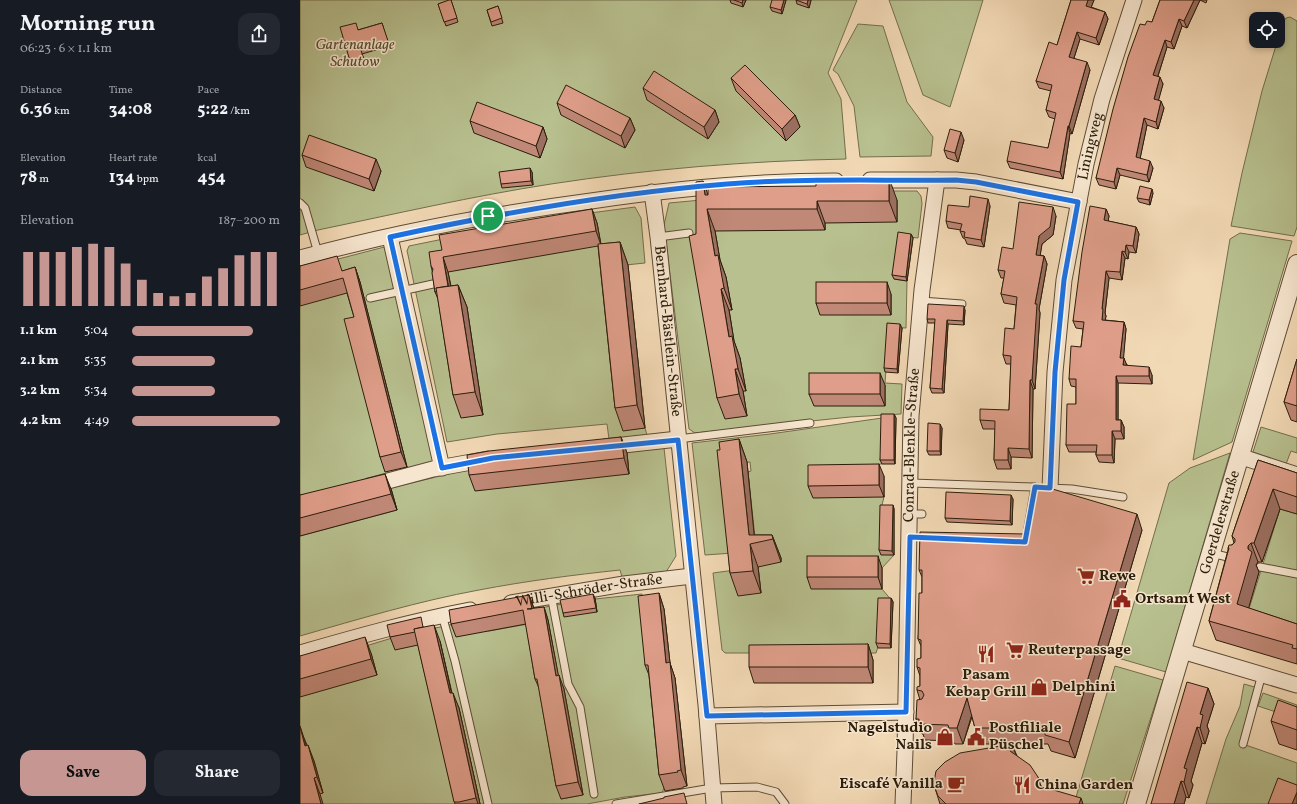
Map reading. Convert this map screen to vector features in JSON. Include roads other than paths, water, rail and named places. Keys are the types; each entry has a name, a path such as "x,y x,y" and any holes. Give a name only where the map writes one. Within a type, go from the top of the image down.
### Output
{"street":[{"name":"Liningweg","path":"1050,488 1055,372 1064,280 1086,164 1102,100 1134,0"},
{"path":"300,258 390,237 524,210 652,192 728,184 852,180 956,180 976,182 1078,202"},
{"name":"Conrad-Blenkle-Straße","path":"903,804 909,712 913,537 916,514 910,482 911,416 921,301 938,180"},
{"name":"Bernhard-Bästlein-Straße","path":"652,192 658,237 707,716 714,804"},
{"path":"390,237 442,468"},
{"name":"Goerdelerstraße","path":"1136,804 1297,264"},
{"path":"588,449 678,440"},
{"path":"1239,456 1297,474"},
{"path":"358,489 442,468 501,457"},
{"name":"Willi-Schröder-Straße","path":"497,605 624,584 692,576"},
{"path":"300,653 372,632 442,615 481,608"},
{"path":"1182,651 1297,685"},
{"path":"707,716 909,712"}],"lane":[{"path":"300,203 305,208 318,253"},
{"path":"658,237 688,233"},
{"path":"370,298 433,284"},
{"path":"921,301 962,304"},
{"path":"678,440 810,423"},
{"path":"910,482 1072,489 1123,497"},
{"path":"1026,536 1035,487"},
{"path":"1211,553 1237,560"},
{"path":"1260,567 1297,574"},
{"path":"551,595 568,684 580,707 594,794"},
{"path":"442,615 455,661 488,804"},
{"path":"1243,744 1262,674"},
{"path":"616,804 712,788 756,786 776,792 785,804"}],"place":[{"name":"Rewe","path":"1086,576"},
{"name":"Ortsamt West","path":"1122,599"},
{"name":"Reuterpassage","path":"1015,650"},
{"name":"Pasam Kebap Grill","path":"986,654"},
{"name":"Delphini","path":"1039,687"},
{"name":"Nagelstudio Nails","path":"945,737"},
{"name":"Postfiliale Püschel","path":"976,737"},
{"name":"Eiscafé Vanilla","path":"956,784"},
{"name":"China Garden","path":"1022,785"}],"park label":[{"name":"Gartenanlage Schutow","path":"355,54"}]}
